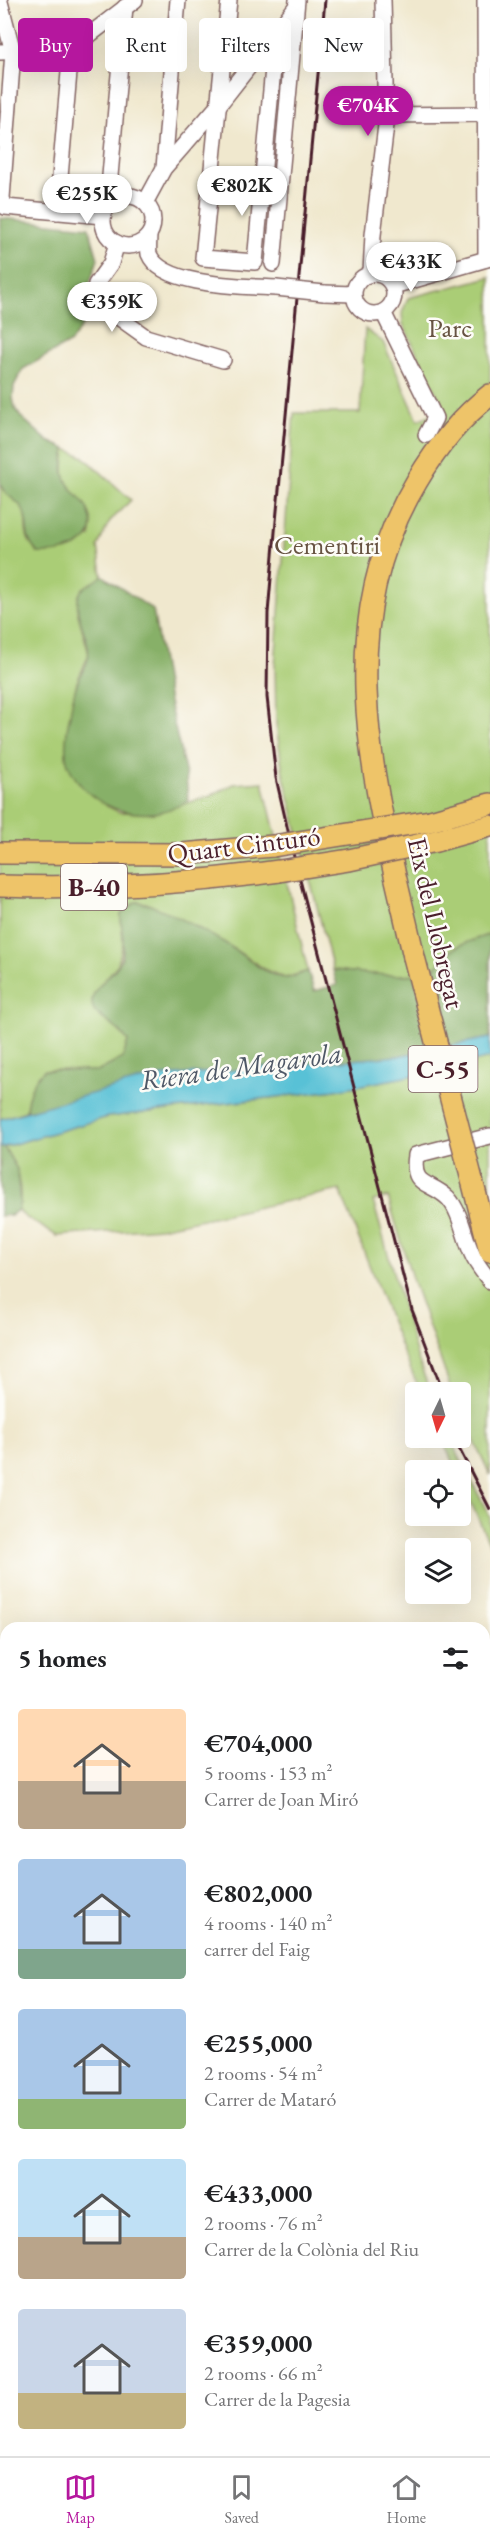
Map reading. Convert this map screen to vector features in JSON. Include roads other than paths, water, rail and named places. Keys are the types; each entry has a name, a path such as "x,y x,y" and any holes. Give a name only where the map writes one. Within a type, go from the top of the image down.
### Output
{"highway":[{"name":"Eix del Llobregat","path":"481,1253 483,1211 472,1180 414,957 374,783 365,664 376,576 401,508 427,465 452,432 490,395"},
{"name":"Eix del Llobregat","path":"368,710 381,601 401,532 428,479 456,442 490,409"},
{"name":"Quart Cinturó","path":"0,886 98,887 188,883 349,860 433,831 490,804"},
{"name":"Quart Cinturó","path":"0,853 182,854 490,826"}],"street":[{"path":"164,168 178,0"},
{"path":"229,0 204,258 255,262 273,72"},
{"path":"371,273 386,115 383,0"},
{"path":"393,286 488,258 489,114 485,0"},
{"path":"0,2 7,52 2,198 5,207 103,216"},
{"path":"93,32 130,4"},
{"path":"113,201 109,187 130,4"},
{"path":"286,18 296,4"},
{"path":"273,264 296,4"},
{"path":"57,212 68,72"},
{"path":"146,203 164,168 219,106 245,72"},
{"path":"386,115 489,114"},
{"path":"149,235 138,244 124,246 117,243 106,232 103,216 113,201 130,196 146,203 153,218 149,235 149,253 160,268 174,276 242,286 353,294"},
{"path":"117,243 111,263 96,284 93,299 146,337 224,360"},
{"path":"371,273 387,278 393,286 394,300 383,312 376,314 361,310 355,301 353,294 359,279 371,273"},
{"path":"383,312 435,418 426,435"},
{"path":"490,1136 416,1155 413,1170 418,1179 448,1198 481,1253 490,1281"}],"water":[{"path":"490,1038 490,1058 416,1075 335,1090 108,1117 0,1148 0,1119 152,1077 398,1056"}],"railway":[{"path":"325,0 268,613 267,697 276,778 294,857 412,1310 439,1382"},
{"path":"459,1448 490,1509"}],"park label":[{"name":"Parc","path":"450,328"},
{"name":"Cementiri","path":"327,545"}],"water label":[{"name":"Riera de Magarola","path":"241,1066"}]}
